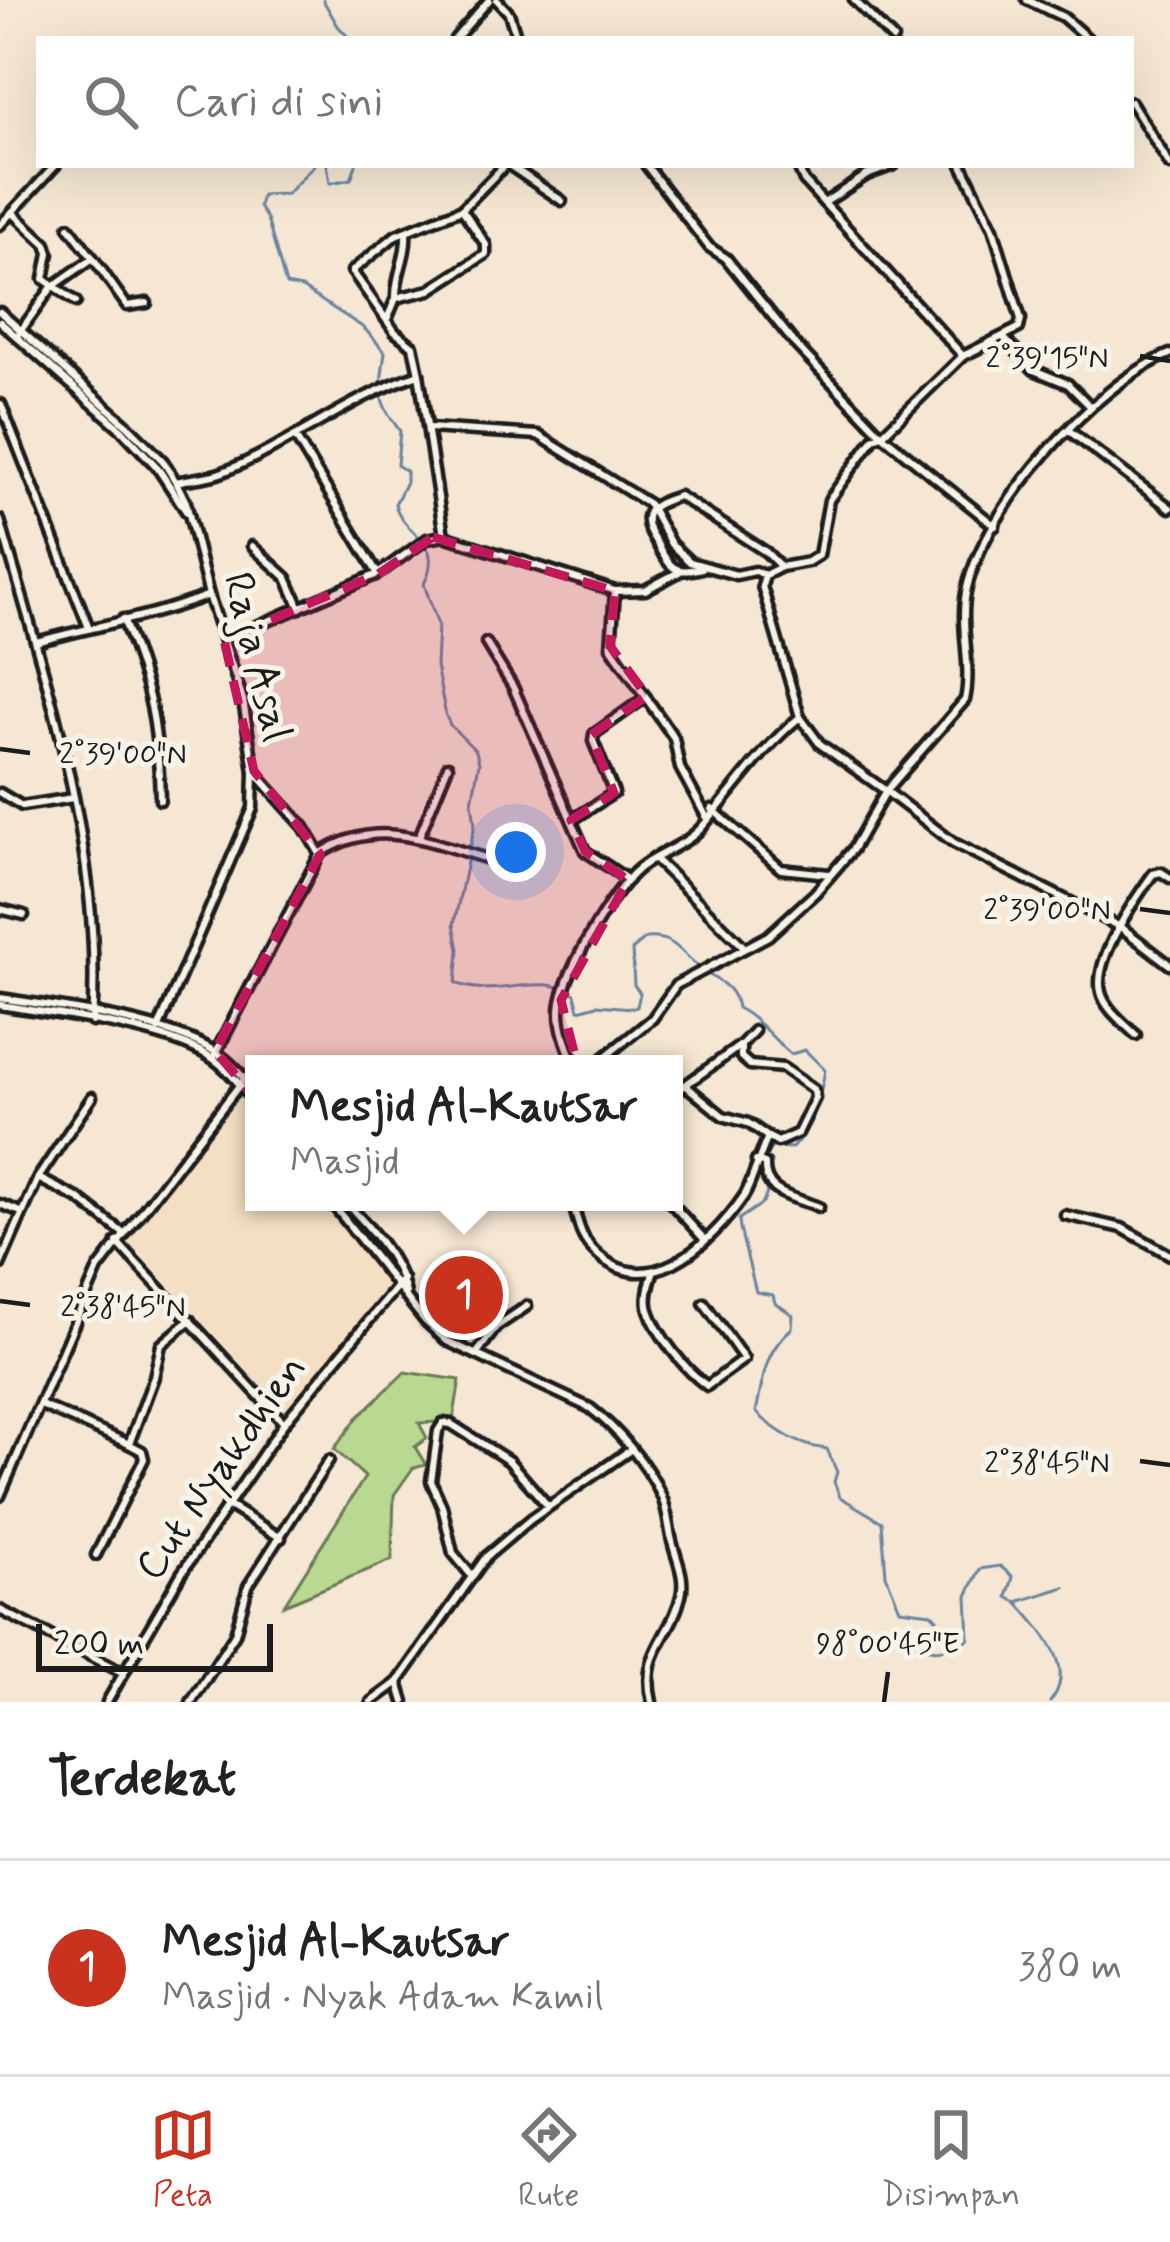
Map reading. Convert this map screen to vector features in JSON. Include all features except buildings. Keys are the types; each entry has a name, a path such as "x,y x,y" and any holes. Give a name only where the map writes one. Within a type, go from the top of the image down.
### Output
{"street":[{"path":"458,36 493,0 509,13 516,36"},
{"path":"854,0 890,36"},
{"path":"1027,0 1063,17 1085,36"},
{"path":"1134,107 1170,165"},
{"path":"0,225 53,168"},
{"path":"444,536 412,346 351,272 406,230 462,209 504,168"},
{"path":"512,168 562,201"},
{"path":"648,168 709,247 726,258 795,344 883,435 995,526"},
{"path":"798,168 804,181 963,356"},
{"path":"864,168 867,175"},
{"path":"824,203 886,168"},
{"path":"963,168 993,228 1021,319 1019,328 963,356 883,435 874,438 829,500 819,555 765,575 762,586 800,717 820,743 954,844 1121,928 1170,965"},
{"path":"395,298 430,290 485,254 486,245 462,209"},
{"path":"12,212 46,244 49,253 43,274 52,287 76,302"},
{"path":"69,226 127,306 147,303"},
{"path":"387,320 406,253 406,230"},
{"path":"19,333 52,287 93,258"},
{"name":"Raja Asal","path":"0,312 157,467 186,511"},
{"name":"Raja Asal","path":"0,322 127,425 167,466 186,502 209,595 243,700 254,771 304,827 320,854"},
{"path":"1004,337 1034,370 1068,384 1089,405"},
{"path":"607,1055 652,1019 676,985 782,925 853,849 886,791 965,700 967,588 995,526 1089,405 1124,377 1170,354"},
{"path":"176,482 222,473 296,438 372,393 418,374"},
{"path":"1,404 89,628"},
{"path":"429,428 538,435 652,507 677,552 702,567"},
{"path":"1068,429 1170,508"},
{"path":"296,438 378,574"},
{"path":"682,570 672,566 646,528 645,518 652,507 679,496 766,552 781,567"},
{"path":"0,520 36,642 73,798 93,917 92,1018"},
{"path":"224,640 378,574 427,539 444,536 616,591 645,590 682,570 702,567 736,575 755,571 765,575"},
{"path":"252,546 287,578 300,608"},
{"path":"0,562 10,558"},
{"path":"616,591 610,644 674,738 680,768 707,818"},
{"path":"36,642 170,611 209,595"},
{"path":"123,619 150,692 159,735 160,800"},
{"path":"485,643 513,687 585,851 628,880"},
{"path":"572,820 614,793 593,741 595,734 647,696"},
{"path":"572,1055 561,1025 561,1000 584,948 628,880 700,829 712,809 800,717"},
{"path":"419,837 448,766"},
{"path":"158,1030 253,808 254,771"},
{"path":"0,793 22,806 73,798"},
{"path":"712,809 782,869 829,874"},
{"path":"214,1054 320,854 356,836 419,837 492,860"},
{"path":"655,859 745,948"},
{"path":"1136,1035 1111,1010 1100,988 1104,961 1123,918 1154,874 1161,872 1170,878"},
{"path":"0,909 24,915"},
{"path":"0,1001 158,1030 214,1054 245,1084"},
{"path":"92,1018 178,1040"},
{"path":"741,1045 741,1057 748,1064 783,1068 814,1090 815,1098 798,1133 778,1142 723,1116 685,1085 754,1031"},
{"path":"242,1082 245,1087"},
{"path":"0,1496 90,1284 117,1242 242,1082"},
{"path":"0,1265 38,1178 92,1097"},
{"path":"574,1211 579,1230 593,1250 631,1271 653,1273 705,1240 728,1219 748,1190 768,1137"},
{"path":"760,1163 774,1191 820,1207"},
{"path":"38,1178 79,1199 124,1234"},
{"path":"0,1204 21,1212"},
{"path":"339,1211 400,1282"},
{"path":"354,1211 369,1227 425,1321 447,1341 590,1408 630,1450 663,1498 682,1593 650,1659 652,1702"},
{"path":"678,1211 705,1240"},
{"path":"1065,1215 1122,1228 1170,1256"},
{"path":"117,1242 284,1423"},
{"path":"653,1273 649,1310 661,1333 707,1386 744,1359 704,1303"},
{"name":"Cut Nyakdhien","path":"107,1702 181,1574 284,1423 400,1282"},
{"path":"477,1353 496,1327 527,1306"},
{"path":"129,1444 154,1377 160,1345 190,1320"},
{"path":"41,1405 142,1451 144,1459 96,1555"},
{"path":"472,1576 453,1553 431,1481 443,1423 508,1461 548,1506"},
{"path":"370,1702 398,1682 499,1545 630,1450"},
{"path":"191,1702 236,1634 248,1586 329,1460"},
{"path":"229,1506 281,1538"},
{"path":"0,1610 124,1673"},
{"path":"398,1682 404,1702"}],"highlighted area":[{"path":"433,537 615,591 610,646 647,696 591,735 614,793 571,820 585,851 628,880 561,1000 581,1080 571,1095 515,1126 432,1099 333,1189 215,1051 320,854 254,771 224,640 378,574"}],"shaded area":[{"path":"245,1093 245,1211 345,1211 398,1277 287,1413 127,1239"}],"green space":[{"path":"405,1372 460,1380 453,1421 419,1423 427,1438 415,1447 426,1465 413,1468 394,1495 392,1560 284,1605 365,1477 334,1449 357,1418"}],"waterway":[{"path":"323,0 347,36"},
{"path":"311,168 287,194 262,195 259,207 267,219 286,285 302,288 364,328 385,352 381,394 400,431 397,465 406,471 395,504 430,557 424,584 438,625 436,666 446,716 476,751 479,763 472,802 475,824 454,924 459,950 456,983 486,989 547,985 575,994 579,1010 597,1005 632,1008 637,1007 640,993 634,985 632,950 646,938 669,942 727,988 737,1008 791,1054 805,1050 825,1070 815,1112 800,1139 792,1148 772,1147 762,1159"},
{"path":"328,168 330,183 351,179 355,168"},
{"path":"759,1168 767,1193 763,1203 739,1219 740,1229 756,1292 773,1295 775,1303 793,1315 792,1328 766,1366 756,1412 788,1437 827,1449 837,1472 834,1482 840,1497 882,1522 886,1575 900,1609 931,1613 937,1619 934,1627 918,1632 914,1641 941,1649 969,1639 967,1596 980,1569 1000,1566 1013,1577 1007,1597 1017,1602 1065,1587"},
{"path":"1017,1602 1045,1636 1058,1662 1058,1689 1050,1702"}],"place":[{"name":"Mesjid Al-Kautsar","path":"464,1295"}]}
